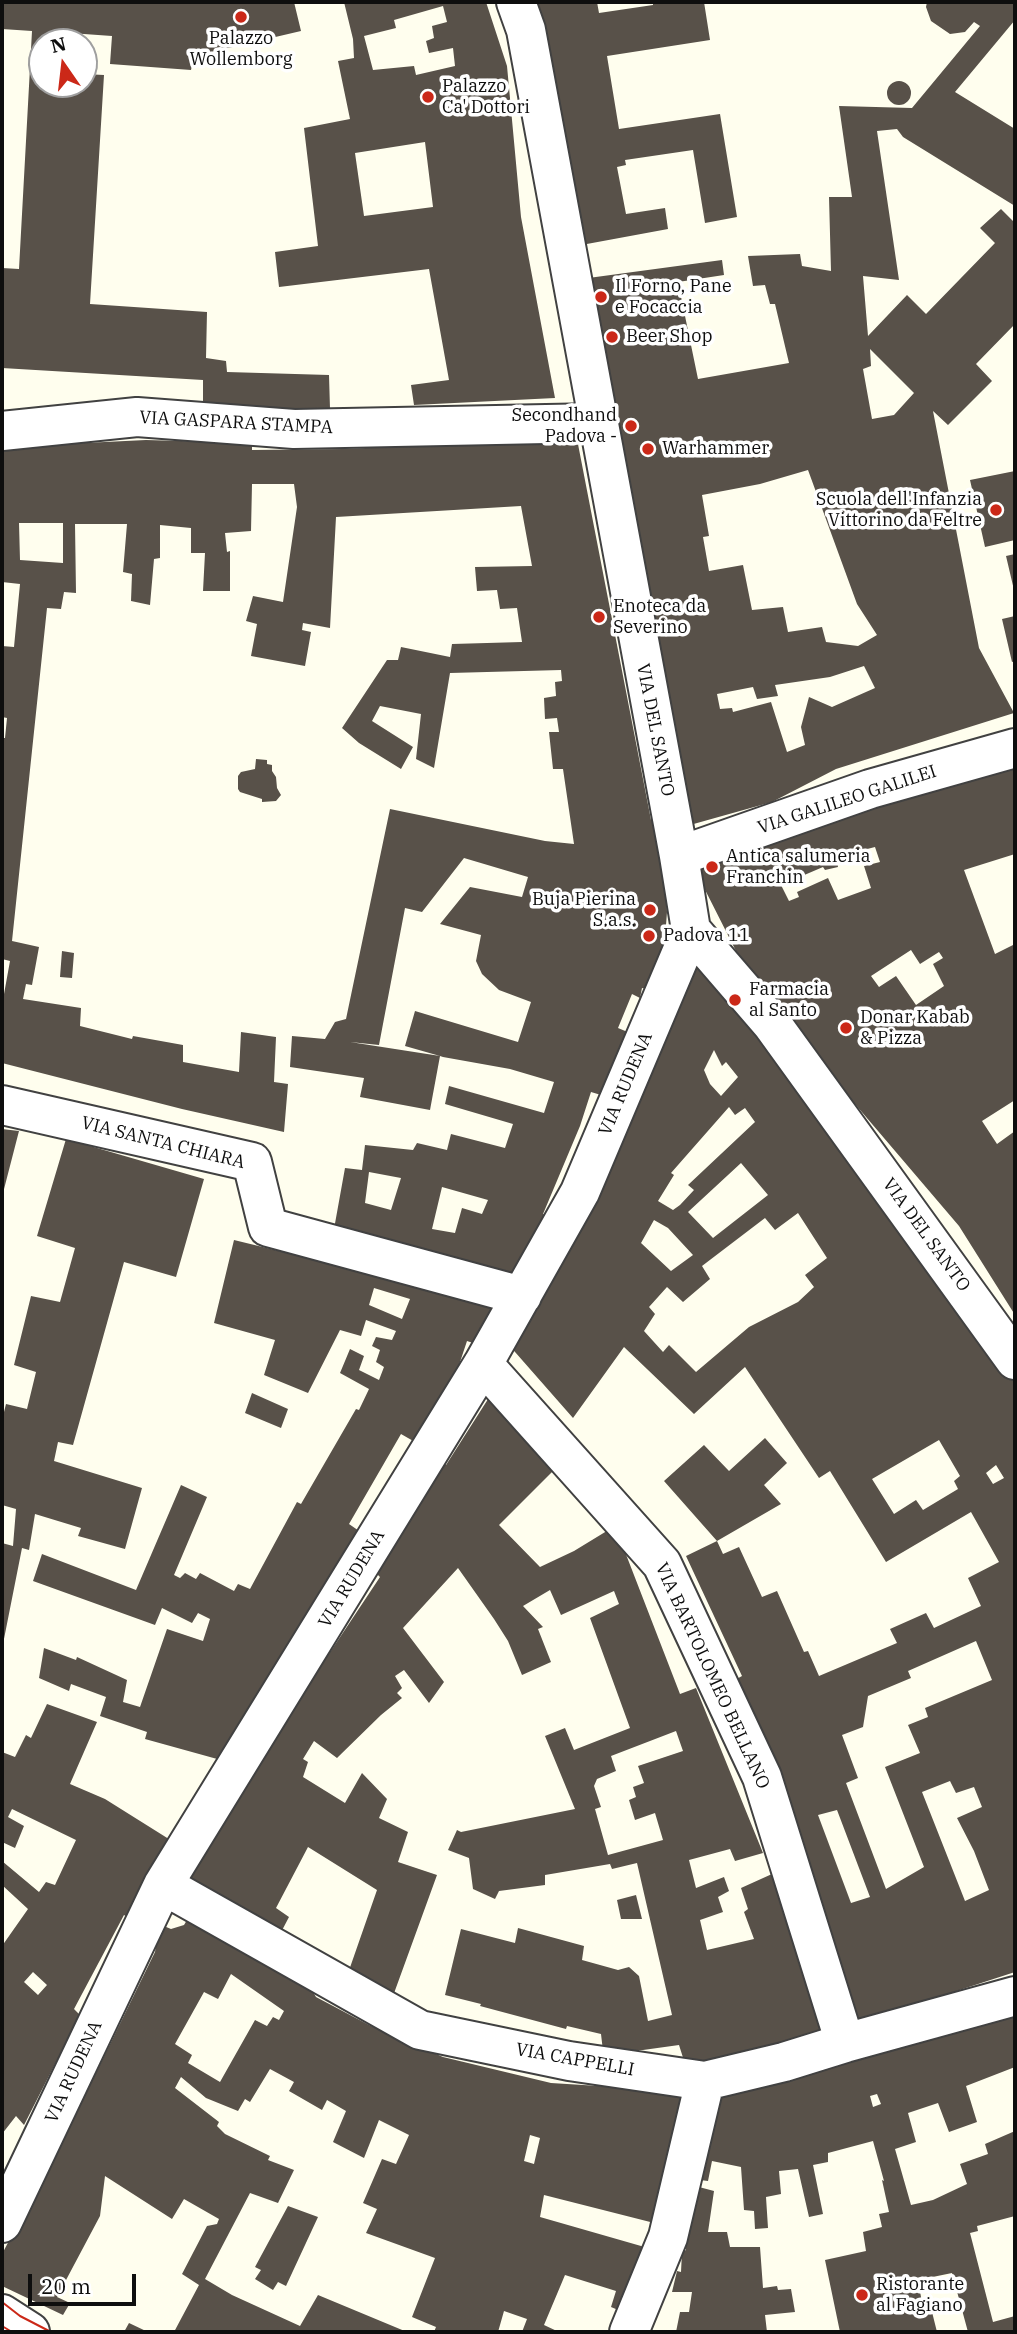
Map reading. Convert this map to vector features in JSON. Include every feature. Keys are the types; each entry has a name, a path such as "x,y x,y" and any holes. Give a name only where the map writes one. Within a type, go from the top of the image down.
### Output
{"street":[{"name":"VIA DEL SANTO","path":"516,2 526,30 691,930 772,1024 1015,1360"},
{"name":"VIA GASPARA STAMPA","path":"2,431 137,417 294,429 597,423"},
{"name":"VIA GALILEO GALILEI","path":"679,856 870,789 1015,748"},
{"name":"VIA RUDENA","path":"2,2223 163,1885 483,1364 580,1192 691,930"},
{"name":"VIA SANTA CHIARA","path":"2,1105 252,1162 268,1227 522,1296"},
{"name":"VIA BARTOLOMEO BELLANO","path":"483,1364 662,1564 762,1777 845,2043"},
{"name":"VIA CAPPELLI","path":"163,1885 420,2030 569,2061 705,2081 784,2062 1015,1996"},
{"path":"629,2332 668,2237 705,2081"},
{"path":"2,2314 30,2332"}],"building":[{"path":"2,2 294,2 301,31 194,56 191,70 110,64 112,36 98,35 98,28 2,29"},
{"path":"344,2 486,2 507,66 521,217 555,398 414,405 411,385 449,380 429,269 279,287 275,252 318,246 304,128 350,119 338,61 354,58 353,39","holes":["443,6 447,22 432,26 434,38 426,41 429,53 453,48 455,66 416,75 414,66 373,70 364,36 396,28 394,20","425,142 433,207 364,216 355,153"]},
{"path":"532,2 597,2 599,13 653,5 653,2 704,2 710,40 607,56 619,129 720,114 737,217 705,223 693,150 625,160 626,165 617,167 626,214 665,208 668,229 576,246"},
{"path":"927,2 1015,2 1015,20 955,92 1015,129 1015,206 903,137 897,129 877,131 899,280 863,276 868,336 907,295 926,314 995,243 980,228 1001,209 1015,223 1015,324 976,364 992,381 948,425 933,411 979,648 1014,713 836,769 772,802 690,825 581,279 722,260 724,275 678,282 698,379 789,363 775,304 770,304 765,285 753,286 748,256 800,254 802,266 831,271 829,197 852,197 839,106 912,108 980,26 974,22 965,32 950,34 931,21","holes":["870,349 914,393 894,415 872,419 863,369 871,366","808,470 857,604 877,635 858,646 826,642 822,627 788,632 783,607 752,610 743,565 709,571 703,537 709,536 702,495 760,484","864,666 875,688 832,707 809,697 801,727 805,745 787,752 771,702 733,712 732,708 720,709 717,694 753,687 757,699 778,696 775,685 830,677"]},
{"path":"98,75 104,75 90,304 207,312 206,358 226,361 227,372 329,375 330,409 203,414 203,380 2,368 2,268 19,269 28,98 98,98"},
{"path":"899,81 907,85 911,93 907,101 899,105 891,101 887,93 891,85"},
{"path":"577,439 651,820 661,819 667,912 665,938 650,990 642,988 640,998 632,994 618,1028 630,1033 601,1095 591,1092 580,1126 543,1214 550,1217 521,1277 334,1229 345,1168 362,1170 365,1145 413,1150 417,1143 447,1150 451,1134 505,1148 513,1124 445,1104 449,1086 544,1113 554,1082 510,1069 440,1056 430,1110 360,1097 364,1078 290,1067 292,1036 325,1039 335,1022 346,1019 390,809 545,841 574,844 563,769 553,769 549,732 559,732 557,718 545,719 544,698 556,696 555,682 562,681 561,670 450,673 434,768 416,759 421,714 380,706 372,721 413,747 401,769 359,743 342,728 387,660 398,660 401,647 450,657 452,644 522,642 517,608 500,609 497,590 477,591 475,567 532,566 521,506 336,517 330,628 303,623 302,630 311,632 305,666 251,656 257,624 246,621 253,596 283,602 297,507 294,484 252,484 251,531 225,533 227,552 230,551 230,591 203,591 205,553 191,553 191,528 160,525 160,558 154,559 150,605 131,601 132,574 123,572 127,524 75,524 76,593 64,592 61,609 47,608 12,941 39,947 32,985 26,984 23,999 81,1008 80,1026 132,1039 133,1036 183,1045 183,1062 239,1072 241,1032 276,1037 274,1082 288,1084 284,1132 2,1063 2,1005 10,961 2,959 2,738 5,738 7,718 2,717 2,646 14,647 20,584 2,582 2,447 146,440 252,443 252,450 342,449","holes":["19,523 63,523 63,563 20,560","464,858 528,877 522,897 470,887 440,924 481,935 476,961 482,974 499,990 531,1002 518,1042 415,1011 405,1046 440,1056 350,1042 379,1045 405,908 422,912","369,1172 401,1178 391,1210 365,1203","442,1187 488,1200 482,1214 462,1208 455,1233 432,1229"]},
{"name":"Scuola dell'Infanzia Vittorino da Feltre","path":"1015,471 1015,540 985,547 970,480"},
{"name":"Scuola dell'Infanzia Vittorino da Feltre","path":"1015,554 1015,590 1014,590 1006,556"},
{"path":"1015,616 1015,661 1012,662 1002,619"},
{"path":"256,759 267,760 267,764 272,765 281,795 276,801 262,802 262,799 238,789 238,776 241,772 255,769"},
{"path":"1015,764 1015,854 964,870 995,954 1015,944 1015,1100 982,1121 997,1144 1015,1131 1015,1315 959,1226 826,1070 738,955 692,864","holes":["875,847 880,862 864,866 871,888 838,900 828,878 797,892 799,897 789,901 781,885 823,867 825,870 838,867 836,857","911,950 920,964 939,952 943,958 933,964 944,986 916,1005 896,976 879,987 871,976"]},
{"path":"62,951 74,953 72,978 60,977"},
{"path":"700,957 911,1222 1015,1383 1015,1972 852,2025 733,1681 742,1676 686,1556 717,1541 723,1554 739,1547 762,1597 777,1591 804,1652 808,1651 819,1676 897,1643 890,1629 926,1613 934,1628 981,1606 968,1578 999,1562 971,1512 886,1562 830,1471 819,1478 745,1367 694,1414 624,1347 573,1418 508,1344","holes":["714,1050 722,1066 726,1062 738,1077 721,1096 710,1084 704,1070","729,1107 735,1115 745,1108 755,1122 688,1185 694,1190 673,1210 658,1201 674,1175 671,1173","741,1163 768,1195 713,1238 688,1212","798,1213 827,1258 805,1275 814,1287 798,1302 749,1327 696,1372 669,1345 663,1352 644,1331 655,1314 649,1307 667,1287 683,1302 710,1279 702,1266 765,1218 775,1230","654,1220 668,1228 693,1255 671,1271 641,1243","939,1440 960,1476 954,1481 958,1489 923,1510 916,1500 894,1514 872,1479","996,1465 1004,1478 993,1484 986,1473","976,1641 992,1680 925,1708 928,1717 908,1725 920,1753 885,1767 924,1867 886,1889 846,1783 858,1778 842,1735 863,1727 868,1696 911,1678 908,1671","950,1781 956,1793 974,1787 982,1807 957,1818 974,1851 989,1890 965,1901 922,1792","837,1810 870,1897 851,1903 818,1815"]},
{"path":"2,1129 19,1131 3,1193 2,1193"},
{"path":"66,1139 204,1179 176,1277 124,1262 73,1445 58,1442 54,1461 142,1488 125,1549 78,1536 81,1528 35,1514 29,1550 22,1548 2,1649 2,1543 13,1546 16,1509 2,1505 2,1420 6,1404 27,1409 36,1372 14,1365 31,1296 60,1302 75,1248 37,1236"},
{"path":"234,1240 377,1275 501,1300 476,1344 467,1341 459,1365 466,1369 422,1446 401,1434 349,1524 362,1533 228,1762 145,1739 147,1732 100,1716 106,1697 71,1684 69,1691 39,1678 44,1648 76,1660 77,1657 127,1680 123,1702 140,1707 167,1629 203,1641 210,1619 198,1613 192,1623 162,1608 155,1625 33,1581 42,1554 136,1590 181,1485 207,1497 174,1575 180,1578 185,1573 196,1579 200,1573 234,1591 238,1584 250,1589 297,1502 301,1504 369,1389 340,1373 350,1349 364,1356 359,1370 379,1380 384,1367 376,1362 380,1350 372,1346 376,1337 392,1340 396,1331 366,1320 361,1336 340,1330 308,1393 264,1375 275,1340 214,1323","holes":["374,1288 410,1299 402,1319 369,1305"]},
{"path":"252,1393 288,1409 281,1428 245,1413"},
{"path":"490,1396 561,1463 499,1525 540,1567 574,1551 615,1526 680,1694 696,1688 763,1853 735,1861 730,1849 689,1860 696,1888 724,1877 729,1891 718,1897 723,1912 700,1920 707,1950 754,1939 744,1912 748,1909 741,1888 772,1874 827,2039 686,2067 679,2045 643,2050 603,2051 601,2034 567,2026 566,2029 445,1995 461,1929 515,1943 518,1928 584,1946 582,1960 618,1970 629,1967 639,1976 648,2021 672,2015 637,1863 612,1869 610,1864 545,1875 545,1885 499,1891 495,1899 473,1889 469,1858 448,1850 457,1830 461,1832 575,1809 545,1736 565,1728 574,1750 630,1728 590,1618 619,1604 614,1591 561,1615 550,1590 523,1606 543,1627 538,1629 551,1662 522,1675 508,1641 458,1568 403,1628 444,1682 429,1703 404,1670 395,1676 402,1688 397,1693 402,1698 337,1758 314,1741 303,1759 308,1762 303,1777 345,1803 362,1773 387,1799 379,1818 408,1832 398,1862 437,1875 393,1996 346,1979 377,1890 308,1847 276,1908 289,1917 278,1938 185,1882 271,1741 380,1577 371,1568 438,1454 446,1465","holes":["676,1731 683,1751 638,1766 644,1783 633,1787 636,1797 629,1800 635,1820 655,1813 663,1840 608,1855 595,1809 601,1807 594,1786 597,1779 616,1771 611,1756"]},
{"path":"765,1438 787,1463 764,1485 781,1504 717,1541 664,1481 704,1445 729,1471"},
{"path":"47,1704 97,1722 70,1784 105,1799 172,1841 133,1921 124,1915 74,2009 80,2015 24,2125 16,2116 2,2134 2,1946 28,1909 2,1885 2,1861 39,1892 46,1882 55,1885 76,1840 12,1809 8,1817 24,1826 15,1848 2,1842 2,1752 15,1757 26,1735 31,1738","holes":["33,1972 47,1985 38,1995 24,1982"]},
{"path":"636,1895 642,1919 621,1919 617,1900"},
{"path":"190,1915 284,1973 313,1992 316,1997 369,2025 443,2057 551,2083 695,2092 666,2226 544,2195 540,2217 648,2248 623,2312 611,2307 616,2291 565,2275 544,2325 559,2332 522,2332 527,2319 504,2311 498,2332 434,2332 436,2327 412,2317 435,2258 366,2233 377,2209 363,2203 382,2159 396,2164 409,2135 379,2120 364,2158 333,2142 346,2111 327,2100 322,2110 289,2091 294,2082 270,2069 250,2102 245,2099 238,2111 206,2098 181,2077 175,2088 219,2122 217,2126 225,2134 270,2156 268,2160 294,2170 278,2203 250,2193 205,2279 232,2295 300,2326 318,2295 407,2332 174,2332 199,2285 182,2274 207,2226 217,2224 219,2219 184,2199 172,2219 105,2176 100,2216 57,2297 70,2303 63,2315 2,2286 2,2254 74,2118 155,1952 159,1924 171,1929 184,1925","holes":["231,1974 284,2011 279,2020 273,2017 267,2026 255,2020 220,2082 188,2063 192,2055 175,2044 204,1992 218,1999","530,2135 540,2138 534,2164 524,2161"]},
{"path":"1015,1998 1015,2067 966,2086 977,2122 949,2132 938,2103 908,2113 916,2142 895,2149 911,2205 933,2200 967,2184 960,2164 988,2154 985,2144 1015,2131 1015,2216 977,2226 978,2231 970,2233 993,2322 1015,2316 1015,2332 968,2332 952,2273 918,2280 924,2314 932,2312 937,2332 840,2332 825,2260 866,2251 863,2232 882,2227 879,2214 889,2212 873,2141 828,2153 828,2162 813,2165 823,2214 809,2217 798,2169 779,2171 781,2194 766,2197 768,2228 755,2229 754,2211 744,2210 741,2167 712,2161 708,2181 700,2180 699,2187 714,2191 708,2232 727,2232 730,2247 760,2247 763,2288 777,2286 778,2290 791,2289 795,2312 765,2315 767,2332 676,2332 680,2312 689,2312 692,2292 672,2292 677,2271 681,2272 682,2252 686,2250 686,2234 711,2089","holes":["877,2094 881,2104 873,2107 870,2096"]},
{"path":"288,2206 318,2217 286,2286 278,2282 273,2290 255,2279 261,2270 255,2267"},
{"path":"129,2323 148,2332 124,2332"}],"tram line":[{"path":"2,2302 20,2316 51,2332"},
{"path":"2,2326 12,2332"}],"place":[{"name":"Palazzo Wollemborg","path":"241,17"},
{"name":"Palazzo Ca' Dottori","path":"428,97"},
{"name":"Il Forno, Pane e Focaccia","path":"601,297"},
{"name":"Beer Shop","path":"612,337"},
{"name":"Secondhand Padova -","path":"631,426"},
{"name":"Warhammer","path":"648,449"},
{"name":"Scuola dell'Infanzia Vittorino da Feltre","path":"996,510"},
{"name":"Enoteca da Severino","path":"599,617"},
{"name":"Antica salumeria Franchin","path":"712,867"},
{"name":"Buja Pierina S.a.s.","path":"650,910"},
{"name":"Padova 11","path":"649,936"},
{"name":"Farmacia al Santo","path":"735,1000"},
{"name":"Donar Kabab & Pizza","path":"846,1028"},
{"name":"Ristorante al Fagiano","path":"862,2295"}]}
